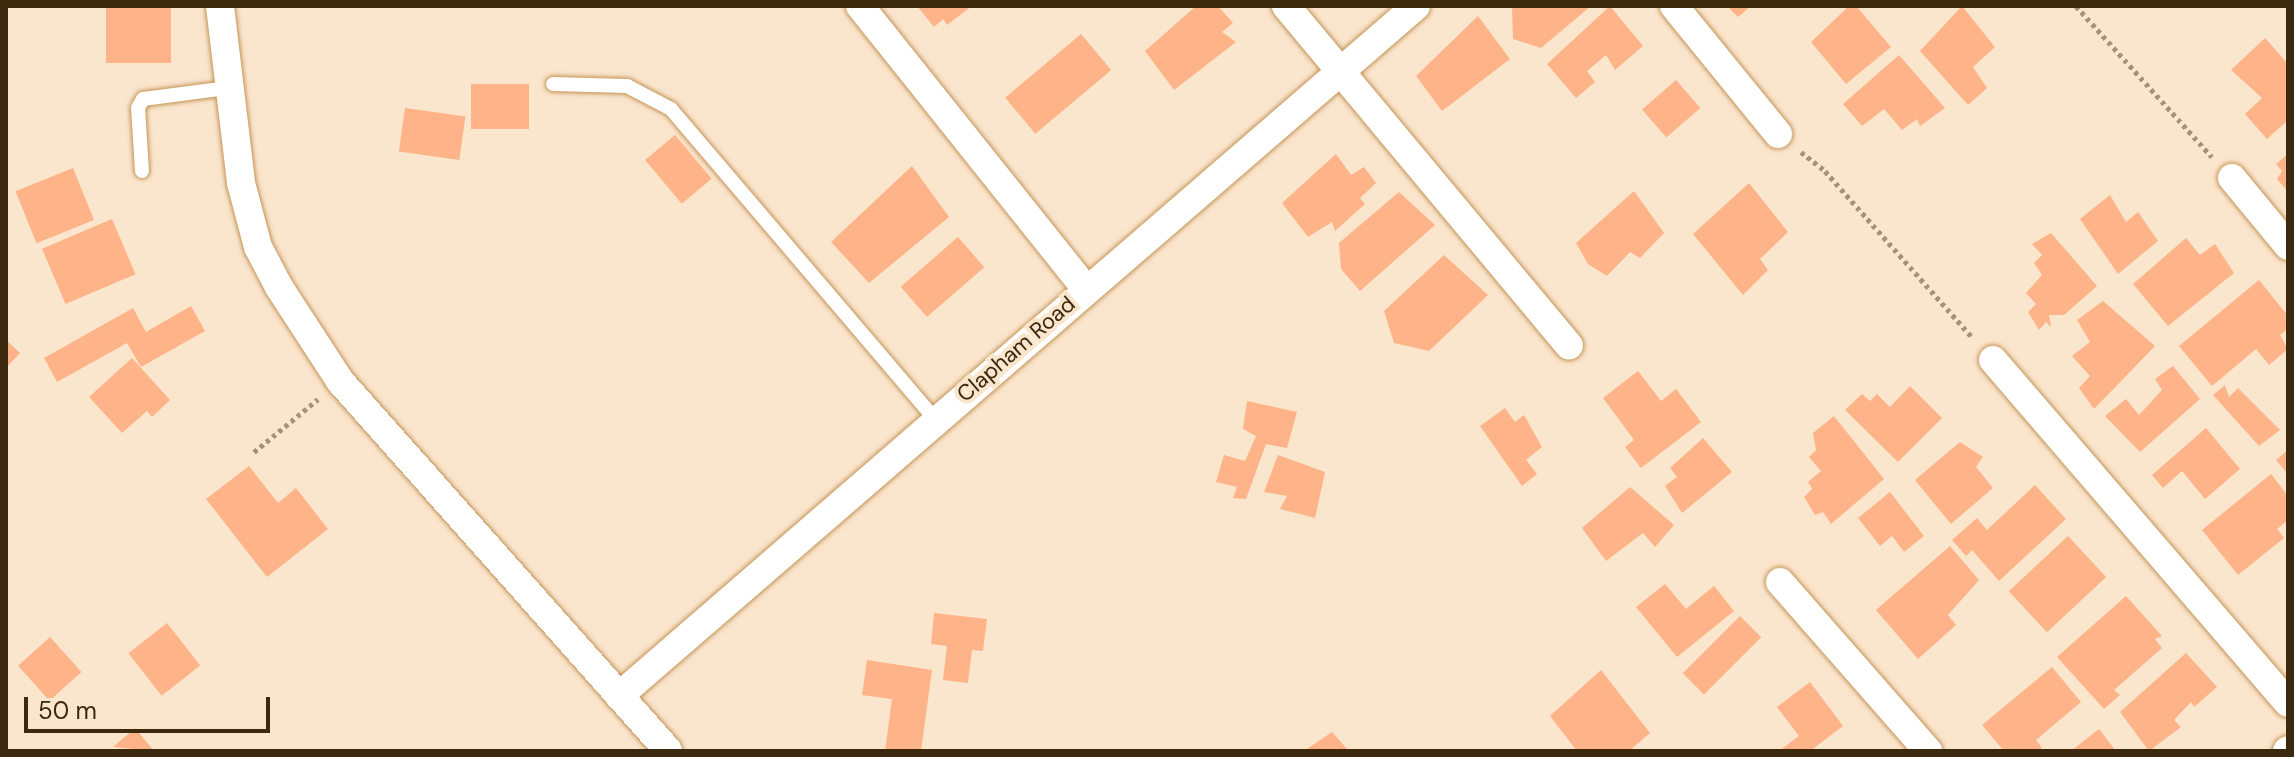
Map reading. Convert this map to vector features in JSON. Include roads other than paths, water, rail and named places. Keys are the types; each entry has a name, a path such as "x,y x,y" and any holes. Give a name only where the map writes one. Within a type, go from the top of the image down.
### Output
{"street":[{"path":"220,6 241,183 258,247 340,381 668,751"},
{"path":"860,6 1085,288"},
{"path":"1286,6 1569,346"},
{"name":"Clapham Road","path":"619,696 1085,288 1416,6"},
{"path":"1674,6 1778,134"},
{"path":"2232,178 2288,246"},
{"path":"1993,360 2288,703"},
{"path":"1780,582 1928,751"}],"lane":[{"path":"553,84 627,86 671,109 935,419"},
{"path":"142,171 138,108 143,99 228,88"}]}
